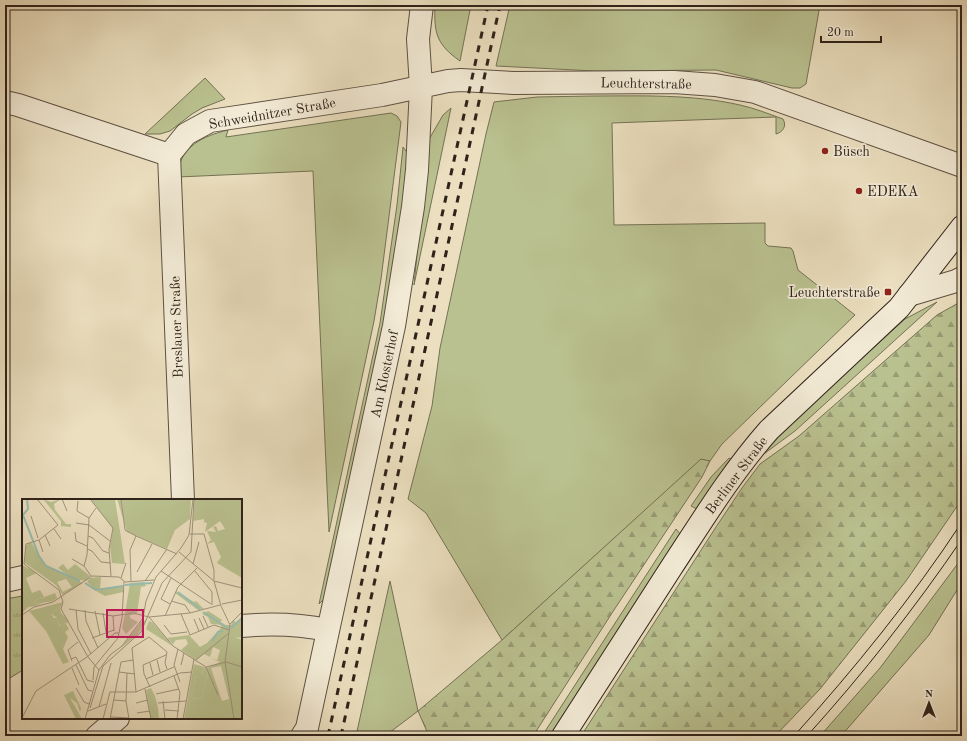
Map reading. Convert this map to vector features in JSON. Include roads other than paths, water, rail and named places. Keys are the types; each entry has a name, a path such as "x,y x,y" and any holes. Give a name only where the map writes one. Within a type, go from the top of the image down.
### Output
{"street":[{"name":"Am Klosterhof","path":"302,736 307,728 394,326 402,282 417,170 421,87 418,39 422,5"},
{"name":"Schweidnitzer Straße","path":"169,155 186,134 210,121 382,95 448,81 461,80 484,82"},
{"name":"Leuchterstraße","path":"484,82 674,82 715,85 755,92 962,166"},
{"path":"5,102 169,155"},
{"name":"Breslauer Straße","path":"169,155 183,499"},
{"name":"Berliner Straße","path":"563,736 730,478 749,452 769,430 893,313 909,296 962,227"},
{"path":"909,296 962,278"},
{"path":"5,581 22,577"},
{"path":"242,626 285,624 328,630"},
{"path":"97,736 117,719"}],"tram line":[{"path":"794,736 839,685 882,632 923,578 962,522"},
{"path":"807,736 888,640 962,539"}],"railway":[{"path":"328,736 488,5"},
{"path":"341,736 500,5"}],"place":[{"name":"Büsch","path":"825,151"},
{"name":"EDEKA","path":"859,191"},
{"name":"Leuchterstraße","path":"888,292"}]}
